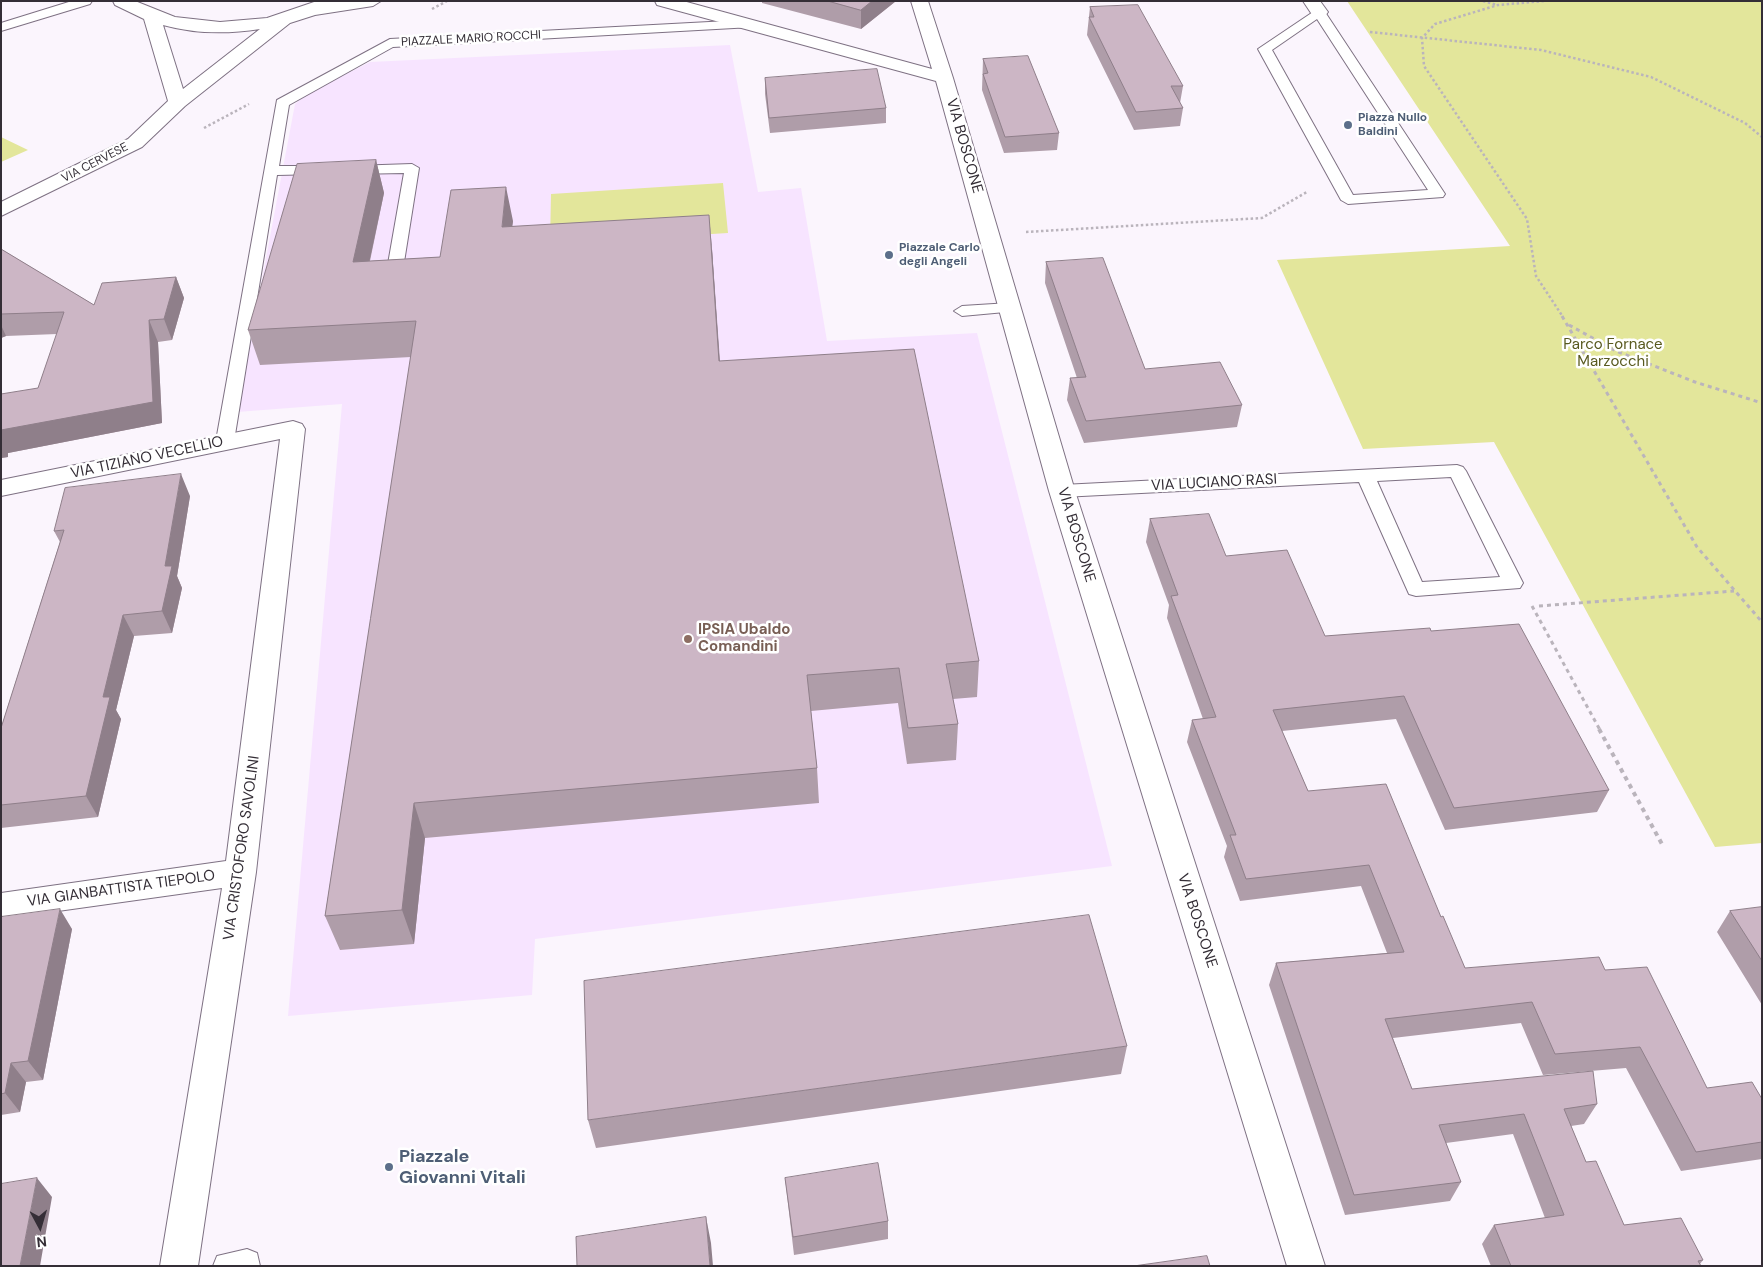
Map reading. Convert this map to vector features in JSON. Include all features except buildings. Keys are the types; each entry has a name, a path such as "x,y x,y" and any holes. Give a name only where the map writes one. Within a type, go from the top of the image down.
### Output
{"street":[{"path":"121,1 152,16 185,24 228,27 283,20 314,10 332,1"},
{"path":"314,10 373,1"},
{"name":"VIA BOSCONE","path":"663,1 944,78 1062,491 1306,1266"},
{"path":"919,1 944,78"},
{"path":"152,16 178,102"},
{"name":"VIA CERVESE","path":"1,210 134,143 178,102 283,20"},
{"name":"VIA TIZIANO VECELLIO","path":"1,488 225,441 293,429"},
{"name":"VIA CRISTOFORO SAVOLINI","path":"179,1266 240,872 293,429"},
{"name":"VIA GIANBATTISTA TIEPOLO","path":"1,906 240,872"}],"lane":[{"path":"1,27 86,1"},
{"path":"1315,7 1438,194 1348,200 1342,190 1265,49 1315,7"},
{"name":"PIAZZALE MARIO ROCCHI","path":"225,441 282,103 390,43 748,24"},
{"path":"270,171 412,168 393,281"},
{"path":"962,311 1010,308"},
{"name":"VIA LUCIANO RASI","path":"1062,491 1457,471 1513,583 1416,589 1366,476"}],"path":[{"path":"429,10 447,1"},
{"path":"1483,1 1498,5"},
{"path":"1544,1 1498,5 1435,24 1422,38 1424,66 1527,219 1536,276 1568,324 1697,547 1762,622"},
{"path":"1422,38 1541,50 1651,78 1745,123 1762,137"},
{"path":"202,128 254,101"},
{"path":"990,234 1262,218 1306,192 1342,190"},
{"path":"1568,324 1616,351 1695,382 1762,403"},
{"path":"1663,846 1532,606 1735,591"}],"shaded area":[{"name":"IPSIA Ubaldo Comandini","path":"730,45 758,192 801,188 827,341 977,333 1112,866 535,939 532,995 288,1016 342,404 237,412 295,104 305,95 370,62"}],"green space":[{"name":"Parco Fornace Marzocchi","path":"1347,1 1762,1 1762,843 1715,847 1494,442 1363,449 1277,260 1510,246"},
{"path":"1,137 28,150 1,162"},
{"path":"723,183 728,233 550,244 551,194"}],"place":[{"name":"Piazza Nullo Baldini","path":"1348,125"},
{"name":"Piazzale Carlo degli Angeli","path":"889,255"},
{"name":"IPSIA Ubaldo Comandini","path":"688,639"},
{"name":"Piazzale Giovanni Vitali","path":"389,1167"}]}
